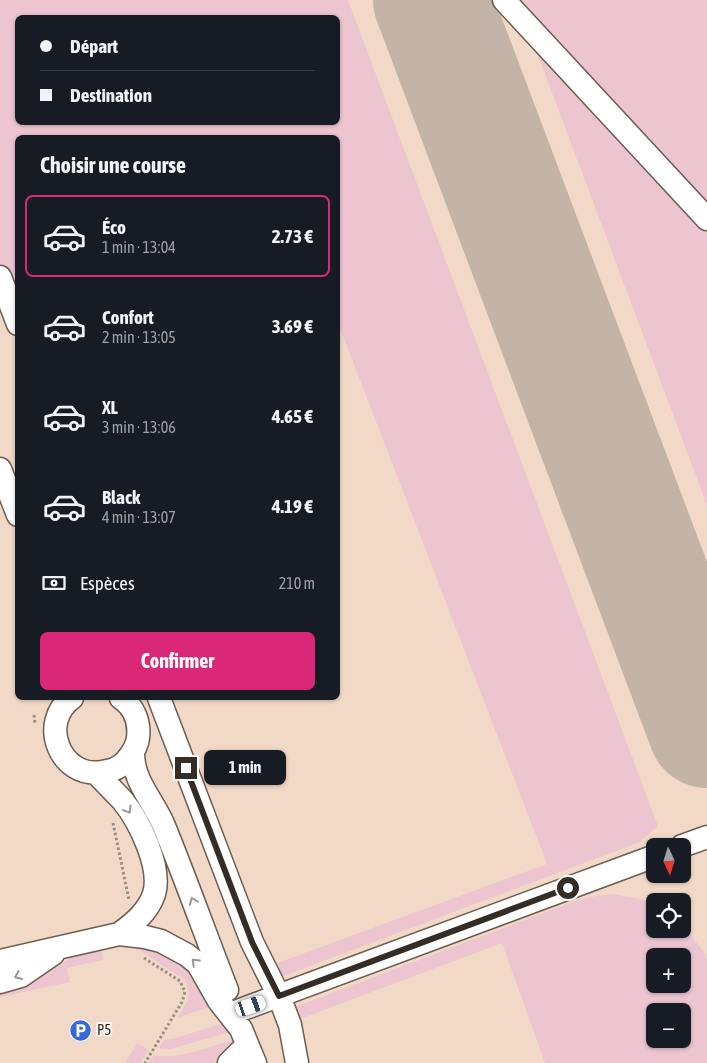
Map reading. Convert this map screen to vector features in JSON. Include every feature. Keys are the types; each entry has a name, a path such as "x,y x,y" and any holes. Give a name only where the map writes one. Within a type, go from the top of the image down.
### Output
{"street":[{"path":"504,0 707,219"},
{"path":"0,277 15,316"},
{"path":"0,469 15,507"},
{"path":"67,700 59,712 55,726 55,739 60,753 69,764 82,771 96,773 110,771 123,764 133,754"},
{"path":"124,700 128,702 135,714 139,727 138,740 133,754 139,783 163,824 245,1038"},
{"path":"160,700 252,942 279,996 290,1025 297,1063"},
{"path":"96,773 124,803 142,833 153,859 156,873 156,886 148,907 135,922 119,934"},
{"path":"691,843 707,837"},
{"path":"229,1063 240,1052 245,1038 279,996 646,859"},
{"path":"0,961 119,934 161,941 187,955 198,964 219,1001 245,1038"},
{"path":"0,982 20,976 65,947"}],"path":[{"path":"34,715 35,724"},
{"path":"112,820 131,906"},
{"path":"142,957 180,981 184,992 182,1002 145,1063"}],"shaded area":[{"path":"0,0 707,0 707,1063 0,1063 0,291 15,330 15,700 340,700 340,135 15,135 15,329 0,288"},
{"path":"0,0 348,0 658,826 640,842 278,978 272,965 547,864 340,328 340,135 15,135 15,287 8,290 0,267"},
{"path":"517,0 707,0 707,505 518,2"},
{"path":"612,894 640,899 646,901 646,938 691,938 691,935 707,959 707,1063 545,1063 502,943 297,1020 292,1008 575,901"},
{"path":"128,943 180,956 215,1005 177,1018 188,1000 189,992 185,980 132,946 115,947 114,945"},
{"path":"101,948 103,960 67,968 70,982 0,997 0,992 36,980 74,956"},
{"path":"228,1022 233,1031 171,1049 158,1048 165,1039 172,1039"},
{"path":"236,1039 238,1043 214,1063 149,1063 154,1055 174,1056 195,1052"},
{"path":"137,1043 149,1050 140,1063 125,1063"}],"runway":[{"path":"432,0 707,729"}],"place":[{"name":"P5","path":"81,1030"}],"route":[{"path":"186,768 252,942 279,996 568,888"}]}
